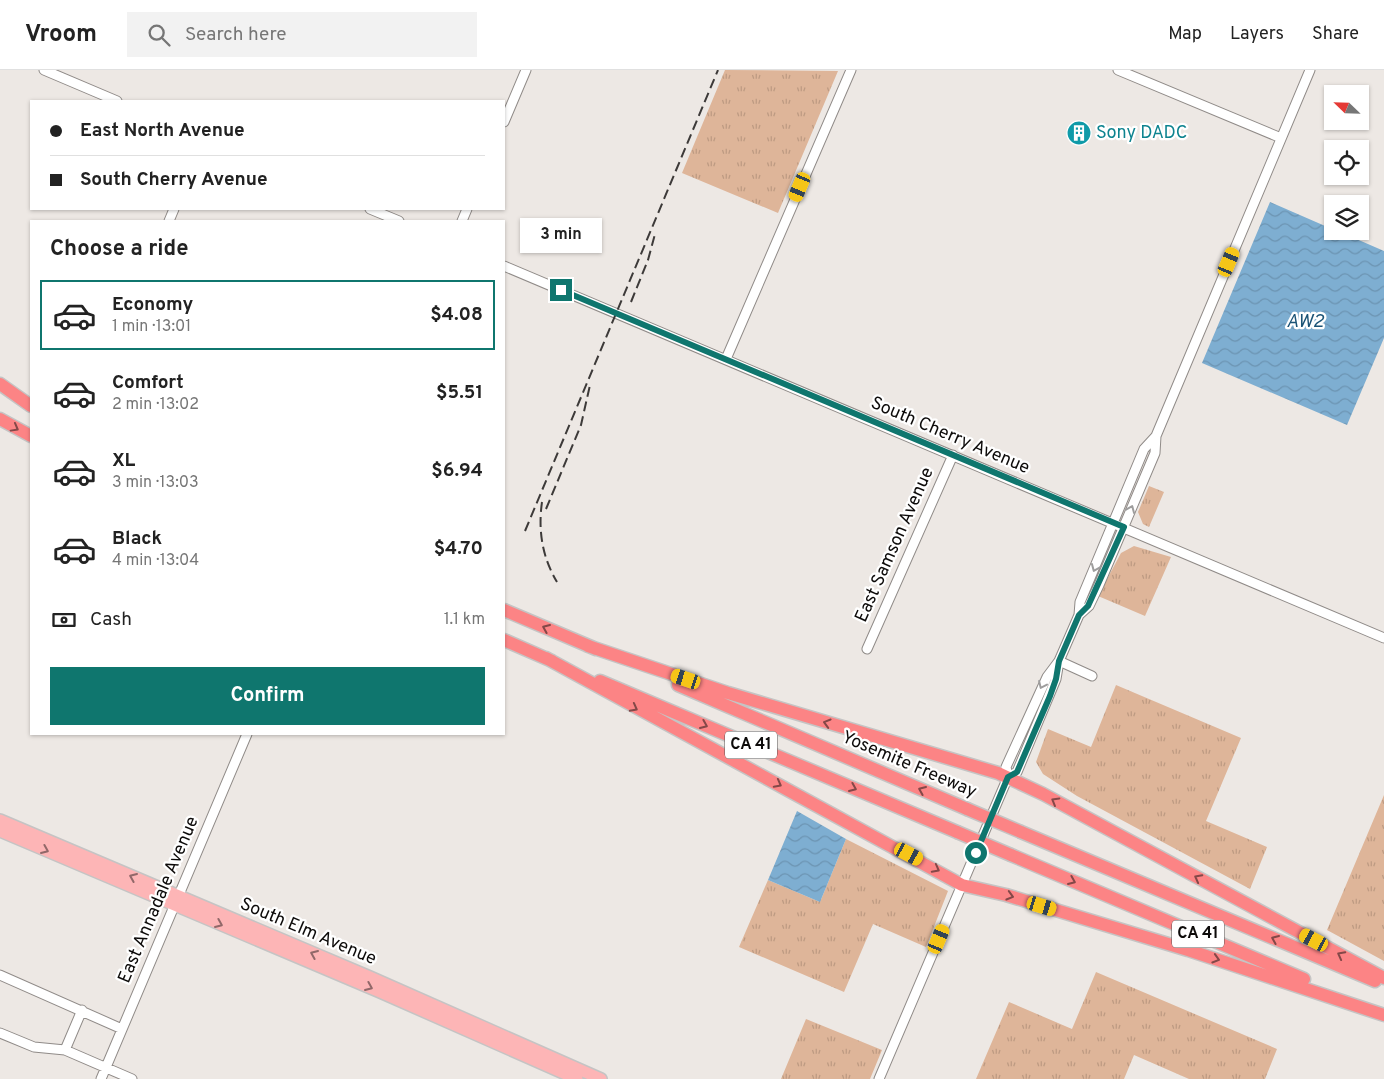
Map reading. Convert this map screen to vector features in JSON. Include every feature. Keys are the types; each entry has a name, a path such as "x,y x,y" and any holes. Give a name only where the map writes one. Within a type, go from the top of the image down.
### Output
{"highway":[{"path":"0,384 30,405"},
{"path":"0,390 30,405"},
{"path":"0,420 30,435"},
{"name":"Yosemite Freeway","path":"505,610 967,809 1384,985"},
{"name":"CA 41","path":"505,640 1384,1014"},
{"path":"588,646 728,694 1008,777 1384,978"},
{"path":"546,658 962,885 1006,895 1214,958 1384,1014"}],"main road":[{"name":"South Elm Avenue","path":"0,820 176,900 485,1034 601,1079"},
{"name":"South Elm Avenue","path":"0,831 176,900"},
{"name":"South Elm Avenue","path":"485,1034 576,1079"}],"street":[{"path":"44,70 115,100"},
{"path":"505,120 526,70"},
{"path":"726,360 851,70"},
{"path":"1118,70 1281,138"},
{"path":"1079,615 1088,606 1124,527 1155,453 1156,436 1310,70"},
{"path":"372,210 397,220"},
{"name":"South Cherry Avenue","path":"505,266 1384,638"},
{"path":"879,1079 1008,777 1017,772 1056,679 1059,661 1079,615 1080,602 1144,449 1156,436"},
{"name":"East Samson Avenue","path":"867,649 953,455"},
{"path":"1059,661 1092,676"},
{"name":"East Annadale Avenue","path":"101,1079 247,735"},
{"path":"0,975 122,1029"},
{"path":"65,1050 82,1010"},
{"path":"0,1033 34,1047 65,1050 132,1079"}],"green space":[{"path":"725,70 838,71 778,213 682,173"},
{"path":"1149,486 1164,492 1149,527 1143,524 1138,512"},
{"path":"1134,546 1171,557 1145,616 1098,596 1121,553"},
{"path":"1116,685 1241,738 1206,821 1267,847 1250,889 1077,796 1043,774 1036,762 1048,729 1091,747"},
{"path":"1384,795 1384,961 1327,930"},
{"path":"846,839 948,891 926,947 873,924 844,992 739,947 768,880 820,902"},
{"path":"1096,972 1277,1049 1265,1079 1189,1079 1134,1055 1124,1079 976,1079 1009,1002 1072,1029"},
{"path":"806,1019 882,1050 870,1079 781,1079"}],"water":[{"name":"AW2","path":"1270,202 1324,226 1324,240 1359,240 1384,251 1384,338 1347,425 1202,363"},
{"path":"797,811 846,839 820,902 768,880"}],"railway":[{"path":"525,531 718,70"},
{"path":"631,302 648,260 655,234"},
{"path":"546,509 581,425 590,385"},
{"path":"542,502 542,543 548,563 557,582"}],"place":[{"name":"Sony DADC","path":"1079,133"}],"route":[{"path":"561,290 1124,527 1099,585 1088,606 1079,615 1059,661 1056,679 1050,696 1017,772 1008,777 976,853"}]}
